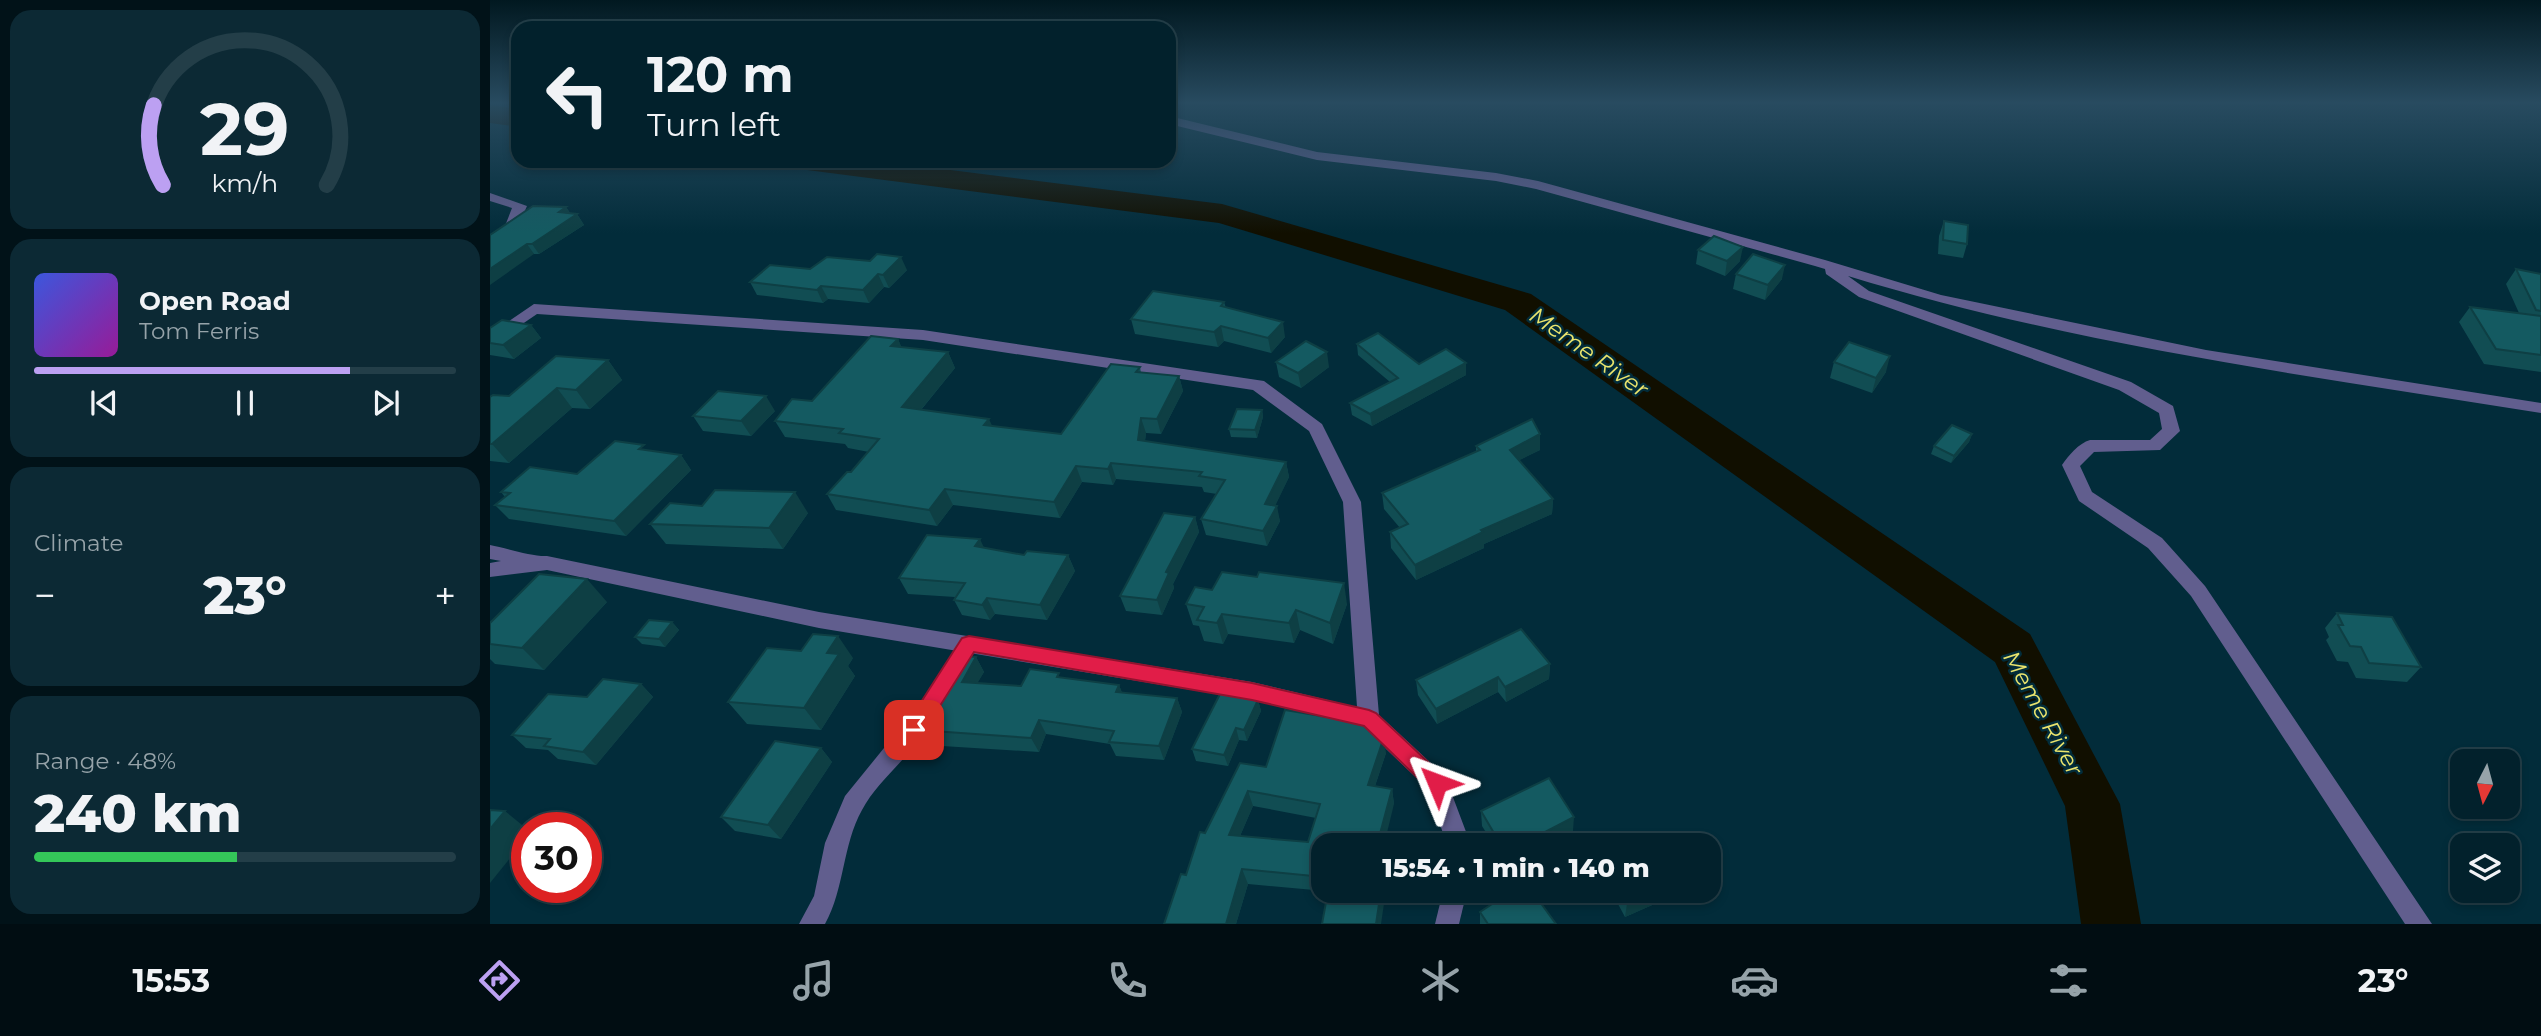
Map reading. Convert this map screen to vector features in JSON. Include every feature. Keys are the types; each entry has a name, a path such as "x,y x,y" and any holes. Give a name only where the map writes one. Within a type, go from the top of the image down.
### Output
{"street":[{"path":"1276,146 1317,156 1496,177 1538,186 1820,263 1938,299 2206,355 2541,408"},
{"path":"490,197 520,206 511,228 490,244"},
{"path":"1820,263 1864,295 2125,386 2167,410 2171,431 2154,446 2090,446 2071,465 2085,496 2155,542 2197,590 2420,924"},
{"path":"490,341 534,309 923,335 1258,385 1316,428 1352,502 1369,719"},
{"path":"490,552 819,620 1252,691 1369,719 1437,783 1456,833"},
{"path":"490,570 547,563"},
{"path":"956,665 969,643"},
{"path":"811,924 825,900 837,843 853,803 902,747 930,706"},
{"path":"1447,924 1452,903"}],"building":[{"path":"533,206 566,207 559,212 577,214 490,269 490,235"},
{"path":"1944,221 1968,225 1967,244 1943,240"},
{"path":"1714,236 1743,247 1727,261 1698,250"},
{"path":"877,254 901,257 883,275 878,274 863,290 821,286 817,290 750,282 770,265 810,269 827,257 870,261"},
{"path":"1753,254 1785,265 1768,285 1736,274"},
{"path":"2516,269 2541,274 2541,311 2536,310"},
{"path":"1153,291 1224,302 1221,306 1283,322 1268,338 1221,326 1214,332 1131,319"},
{"path":"2470,307 2541,316 2541,355 2496,349"},
{"path":"502,320 531,325 503,345 490,343 490,328"},
{"path":"1378,333 1419,364 1446,349 1466,363 1370,414 1350,403 1398,378 1357,344"},
{"path":"871,336 898,339 891,346 948,352 902,407 989,419 984,425 1061,434 1111,364 1140,367 1136,372 1179,376 1157,419 1141,418 1138,440 1286,462 1265,504 1277,506 1263,531 1201,519 1225,480 1199,476 1202,472 1111,463 1108,469 1076,466 1054,502 945,489 929,510 827,494 847,472 851,472 879,439 839,433 843,429 775,421 792,399 812,401"},
{"path":"1306,341 1327,352 1298,373 1276,362"},
{"path":"1849,342 1890,356 1876,378 1834,362"},
{"path":"556,356 608,360 576,390 557,388 490,444 490,397 509,396"},
{"path":"718,391 766,396 741,421 693,416"},
{"path":"1237,409 1262,410 1255,430 1229,429"},
{"path":"1532,419 1540,434 1510,450 1553,499 1481,530 1483,532 1415,565 1390,532 1408,524 1382,493 1480,450 1476,446"},
{"path":"1952,425 1972,434 1954,456 1934,446"},
{"path":"615,441 644,445 639,449 681,455 614,521 495,505 510,493 501,492 530,467 577,474"},
{"path":"715,490 795,492 769,528 650,524 670,503 702,506"},
{"path":"1164,513 1195,517 1166,572 1169,573 1157,600 1120,596"},
{"path":"927,535 980,539 975,546 1024,555 1027,551 1068,555 1040,605 987,598 982,605 954,600 965,583 899,578"},
{"path":"1222,572 1257,577 1259,572 1344,583 1330,623 1296,610 1289,623 1222,614 1217,623 1197,620 1204,607 1186,604 1195,587 1212,590"},
{"path":"539,574 587,579 522,648 490,644 490,623"},
{"path":"2337,613 2392,617 2421,667 2369,663 2361,647 2350,646 2338,625 2343,625"},
{"path":"649,620 672,622 659,639 635,637"},
{"path":"1521,629 1550,664 1505,687 1498,677 1436,709 1416,680"},
{"path":"813,634 838,636 827,653 839,654 804,708 728,702 767,648 801,651"},
{"path":"958,655 976,657 962,682 1021,686 1030,669 1059,673 1057,677 1119,685 1116,692 1177,698 1159,746 1109,742 1114,731 1039,720 1031,738 933,731 927,741 904,739"},
{"path":"603,679 641,684 583,752 544,746 550,739 512,735 548,694 587,697"},
{"path":"1221,692 1258,700 1244,730 1236,728 1224,755 1192,749"},
{"path":"1285,710 1370,724 1384,737 1368,785 1392,789 1380,833 1311,833 1311,876 1242,869 1226,924 1164,924 1181,874 1186,875 1200,832 1205,833 1240,763 1266,767","holes":["1248,791 1320,804 1308,842 1229,835"]},
{"path":"775,741 821,748 768,825 721,817"},
{"path":"1549,778 1574,817 1543,833 1494,833 1481,811"},
{"path":"490,810 505,811 490,829"},
{"path":"1326,903 1379,903 1376,924 1322,924"},
{"path":"1494,903 1541,903 1556,924 1488,924 1480,912"}],"waterway":[{"name":"Meme River","path":"862,168 1222,214 1518,302 2013,648 2092,804 2111,924"}],"route":[{"path":"914,730 969,643 1252,691 1369,719 1437,783"}]}
